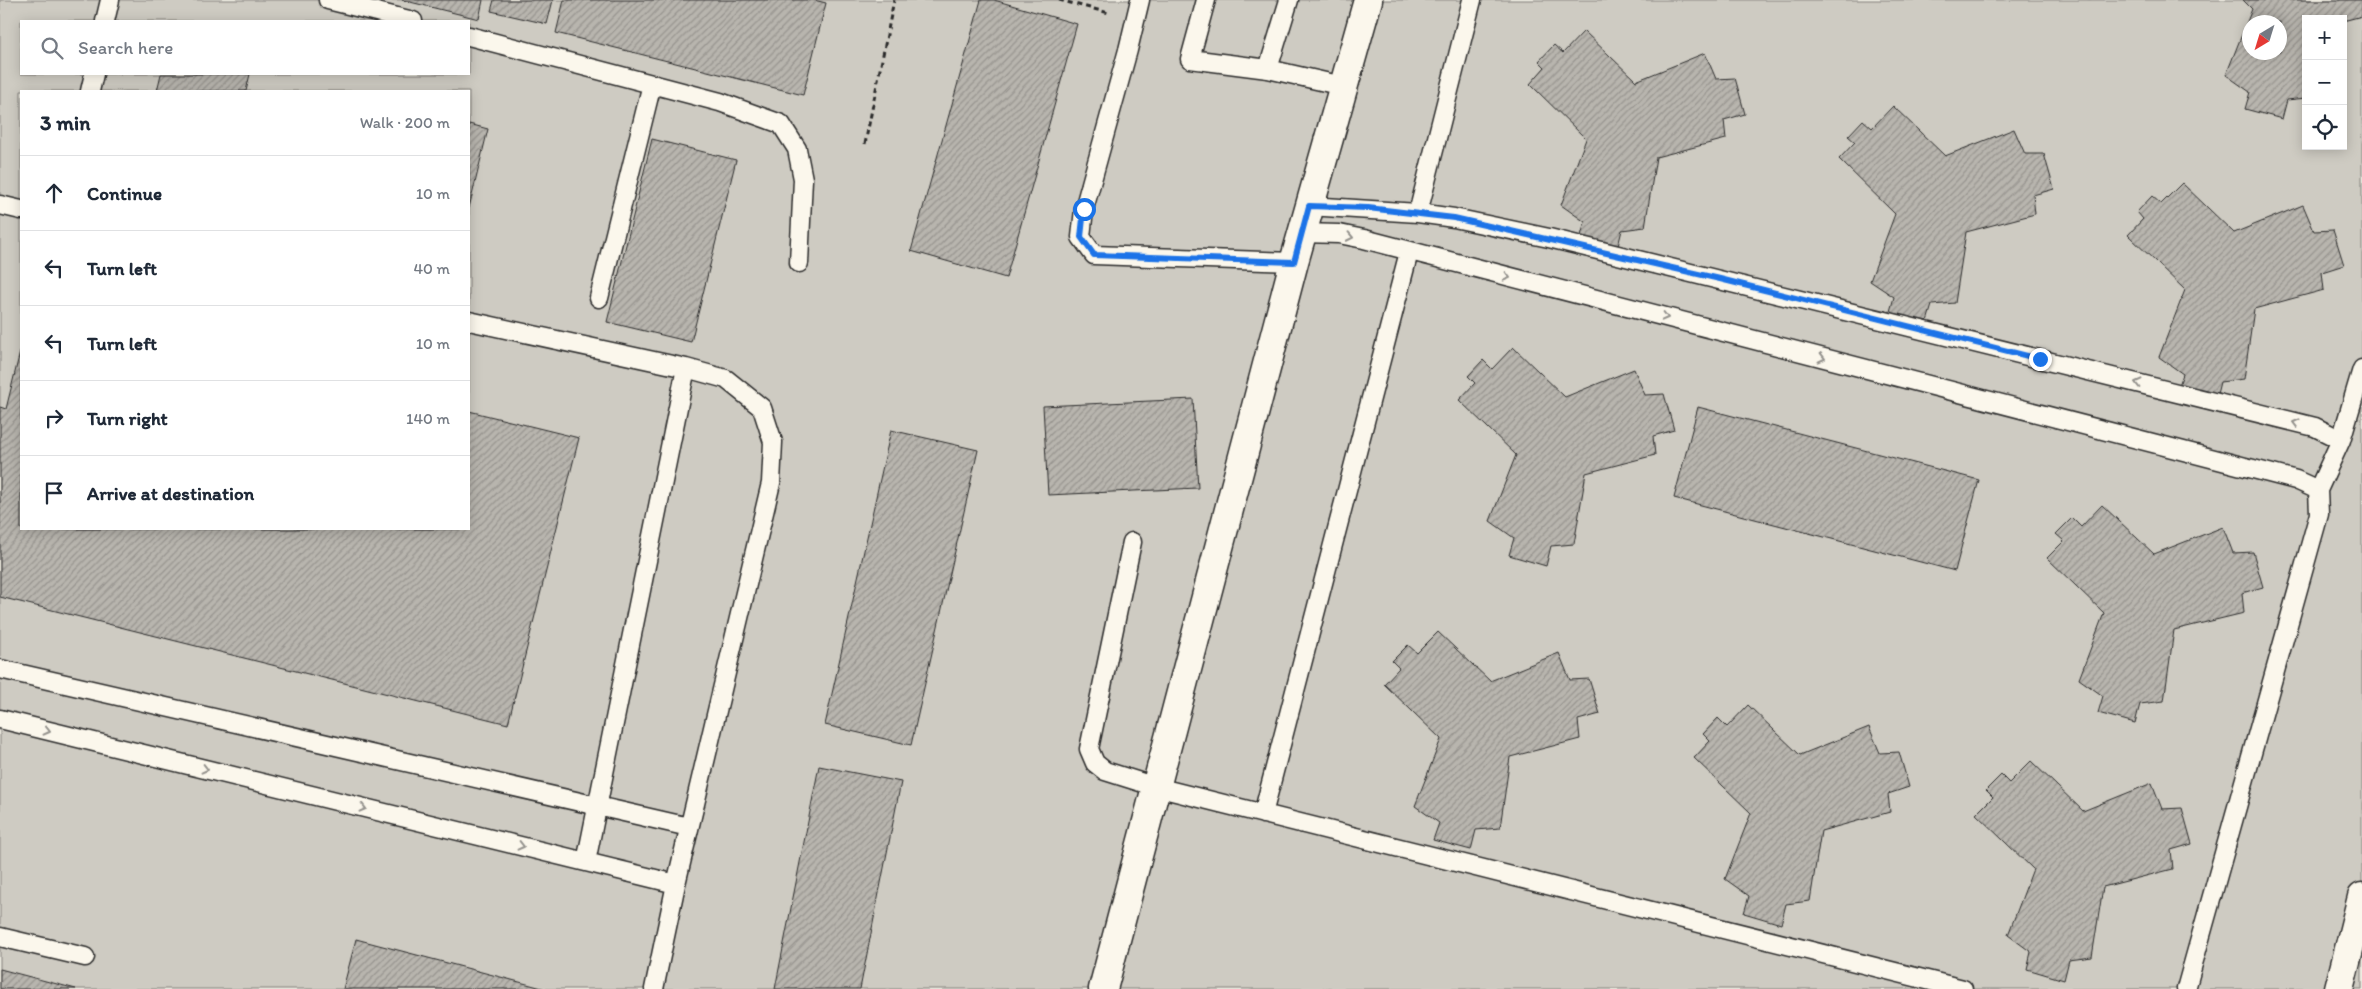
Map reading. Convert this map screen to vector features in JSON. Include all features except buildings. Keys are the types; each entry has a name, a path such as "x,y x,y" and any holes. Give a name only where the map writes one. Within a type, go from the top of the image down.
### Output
{"street":[{"path":"1103,989 1309,206 1368,0"},
{"path":"2339,989 2362,897"}],"lane":[{"path":"105,20 110,0"},
{"path":"328,0 408,20"},
{"path":"1140,0 1084,209 1081,237 1094,255 1294,262"},
{"path":"1206,0 1190,59 1268,69 1343,86"},
{"path":"1268,69 1288,0"},
{"path":"1418,213 1472,0"},
{"path":"470,36 720,102 781,124 797,149 803,179 799,263"},
{"path":"90,90 94,75"},
{"path":"599,298 652,84"},
{"path":"0,205 20,210"},
{"path":"1309,206 1418,213 1454,218 1549,238 2315,427 2341,440"},
{"path":"1302,233 1339,234 2296,480 2318,490"},
{"path":"1263,814 1409,252"},
{"path":"470,321 686,368 726,379 762,408 773,442 770,483 689,827 654,989"},
{"path":"586,862 596,805 686,368"},
{"path":"2186,989 2319,514 2318,490 2341,440 2362,369"},
{"path":"1132,542 1089,749 1095,764 1105,771 1156,787 1963,989"},
{"path":"0,669 689,827"},
{"path":"0,719 676,884"},
{"path":"0,937 85,957"}],"path":[{"path":"865,144 894,0"},
{"path":"1060,0 1134,20"}],"shaded area":[{"path":"0,0 2362,0 2362,989 0,989"}],"route":[{"path":"1084,209 1081,237 1094,255 1294,262 1309,206 1368,208 1454,218 1549,238 1720,279 2040,359"}]}
